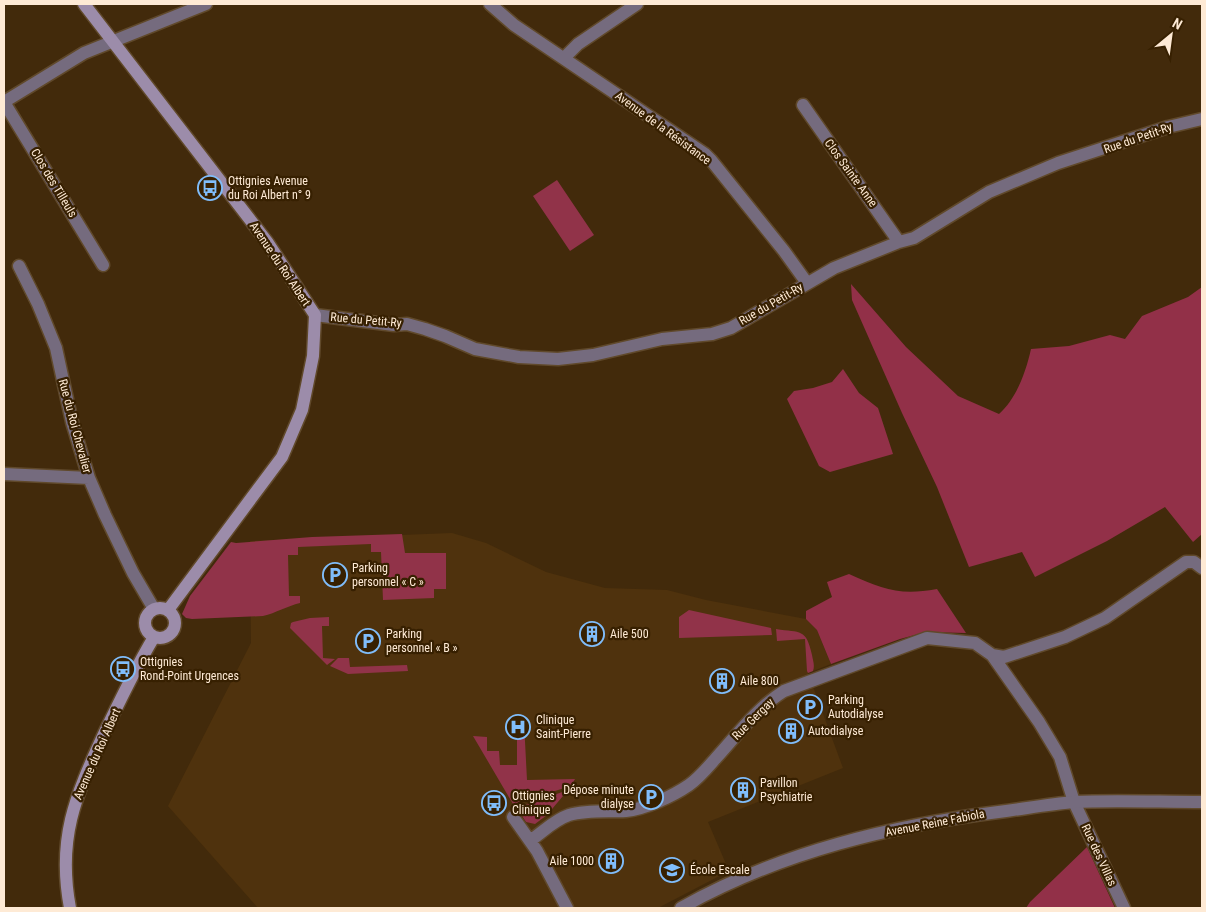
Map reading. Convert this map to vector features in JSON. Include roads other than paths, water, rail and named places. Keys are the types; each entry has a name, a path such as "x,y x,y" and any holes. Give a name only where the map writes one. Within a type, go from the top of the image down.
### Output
{"main road":[{"name":"Avenue du Roi Albert","path":"84,4 268,243 314,315 313,356 302,410 282,458 168,610"},
{"path":"160,608 168,610 174,618 175,627 173,631 166,637 154,637 148,632 145,623 148,613 160,608"},
{"name":"Avenue du Roi Albert","path":"70,908 66,869 69,825 74,806 81,785 108,725 134,671 154,637"}],"street":[{"path":"4,102 84,53 206,4"},
{"name":"Avenue de la Résistance","path":"490,4 514,25 711,160 784,251 807,283"},
{"path":"564,58 578,44 637,4"},
{"name":"Clos des Tilleuls","path":"4,102 103,265"},
{"name":"Clos Sainte Anne","path":"803,105 899,242"},
{"name":"Rue du Petit-Ry","path":"314,315 394,325 407,324 445,336 475,349 519,357 558,359 593,355 662,339 712,334 731,328 834,268 899,242 914,238 989,192 1058,163 1168,127 1202,119"},
{"name":"Rue du Roi Chevalier","path":"19,266 38,304 56,348 72,422 89,478 133,573 154,609"},
{"path":"4,474 89,478"},
{"path":"992,656 1004,657 1034,648 1065,637 1105,618 1186,562 1194,562 1202,568"},
{"name":"Rue Gergay","path":"531,840 560,819 569,815 598,811 628,811 662,800 690,785 708,768 754,715 773,698 784,691 828,673 926,638 975,643 992,656"},
{"name":"Rue des Villas","path":"992,656 1039,722 1060,757 1074,802 1124,908"},
{"name":"Avenue Reine Fabiola","path":"681,908 780,862 914,824 1074,802 1202,802"},
{"path":"513,817 531,840 567,908"}],"place":[{"name":"Ottignies Avenue du Roi Albert n° 9","path":"210,188"},
{"name":"Parking personnel « C »","path":"335,575"},
{"name":"Aile 500","path":"592,634"},
{"name":"Parking personnel « B »","path":"368,641"},
{"name":"Ottignies Rond-Point Urgences","path":"123,669"},
{"name":"Aile 800","path":"722,681"},
{"name":"Parking Autodialyse","path":"810,707"},
{"name":"Clinique Saint-Pierre","path":"518,727"},
{"name":"Autodialyse","path":"791,731"},
{"name":"Pavillon Psychiatrie","path":"743,790"},
{"name":"Dépose minute dialyse","path":"651,797"},
{"name":"Ottignies Clinique","path":"494,803"},
{"name":"Aile 1000","path":"611,861"},
{"name":"École Escale","path":"672,870"}]}
